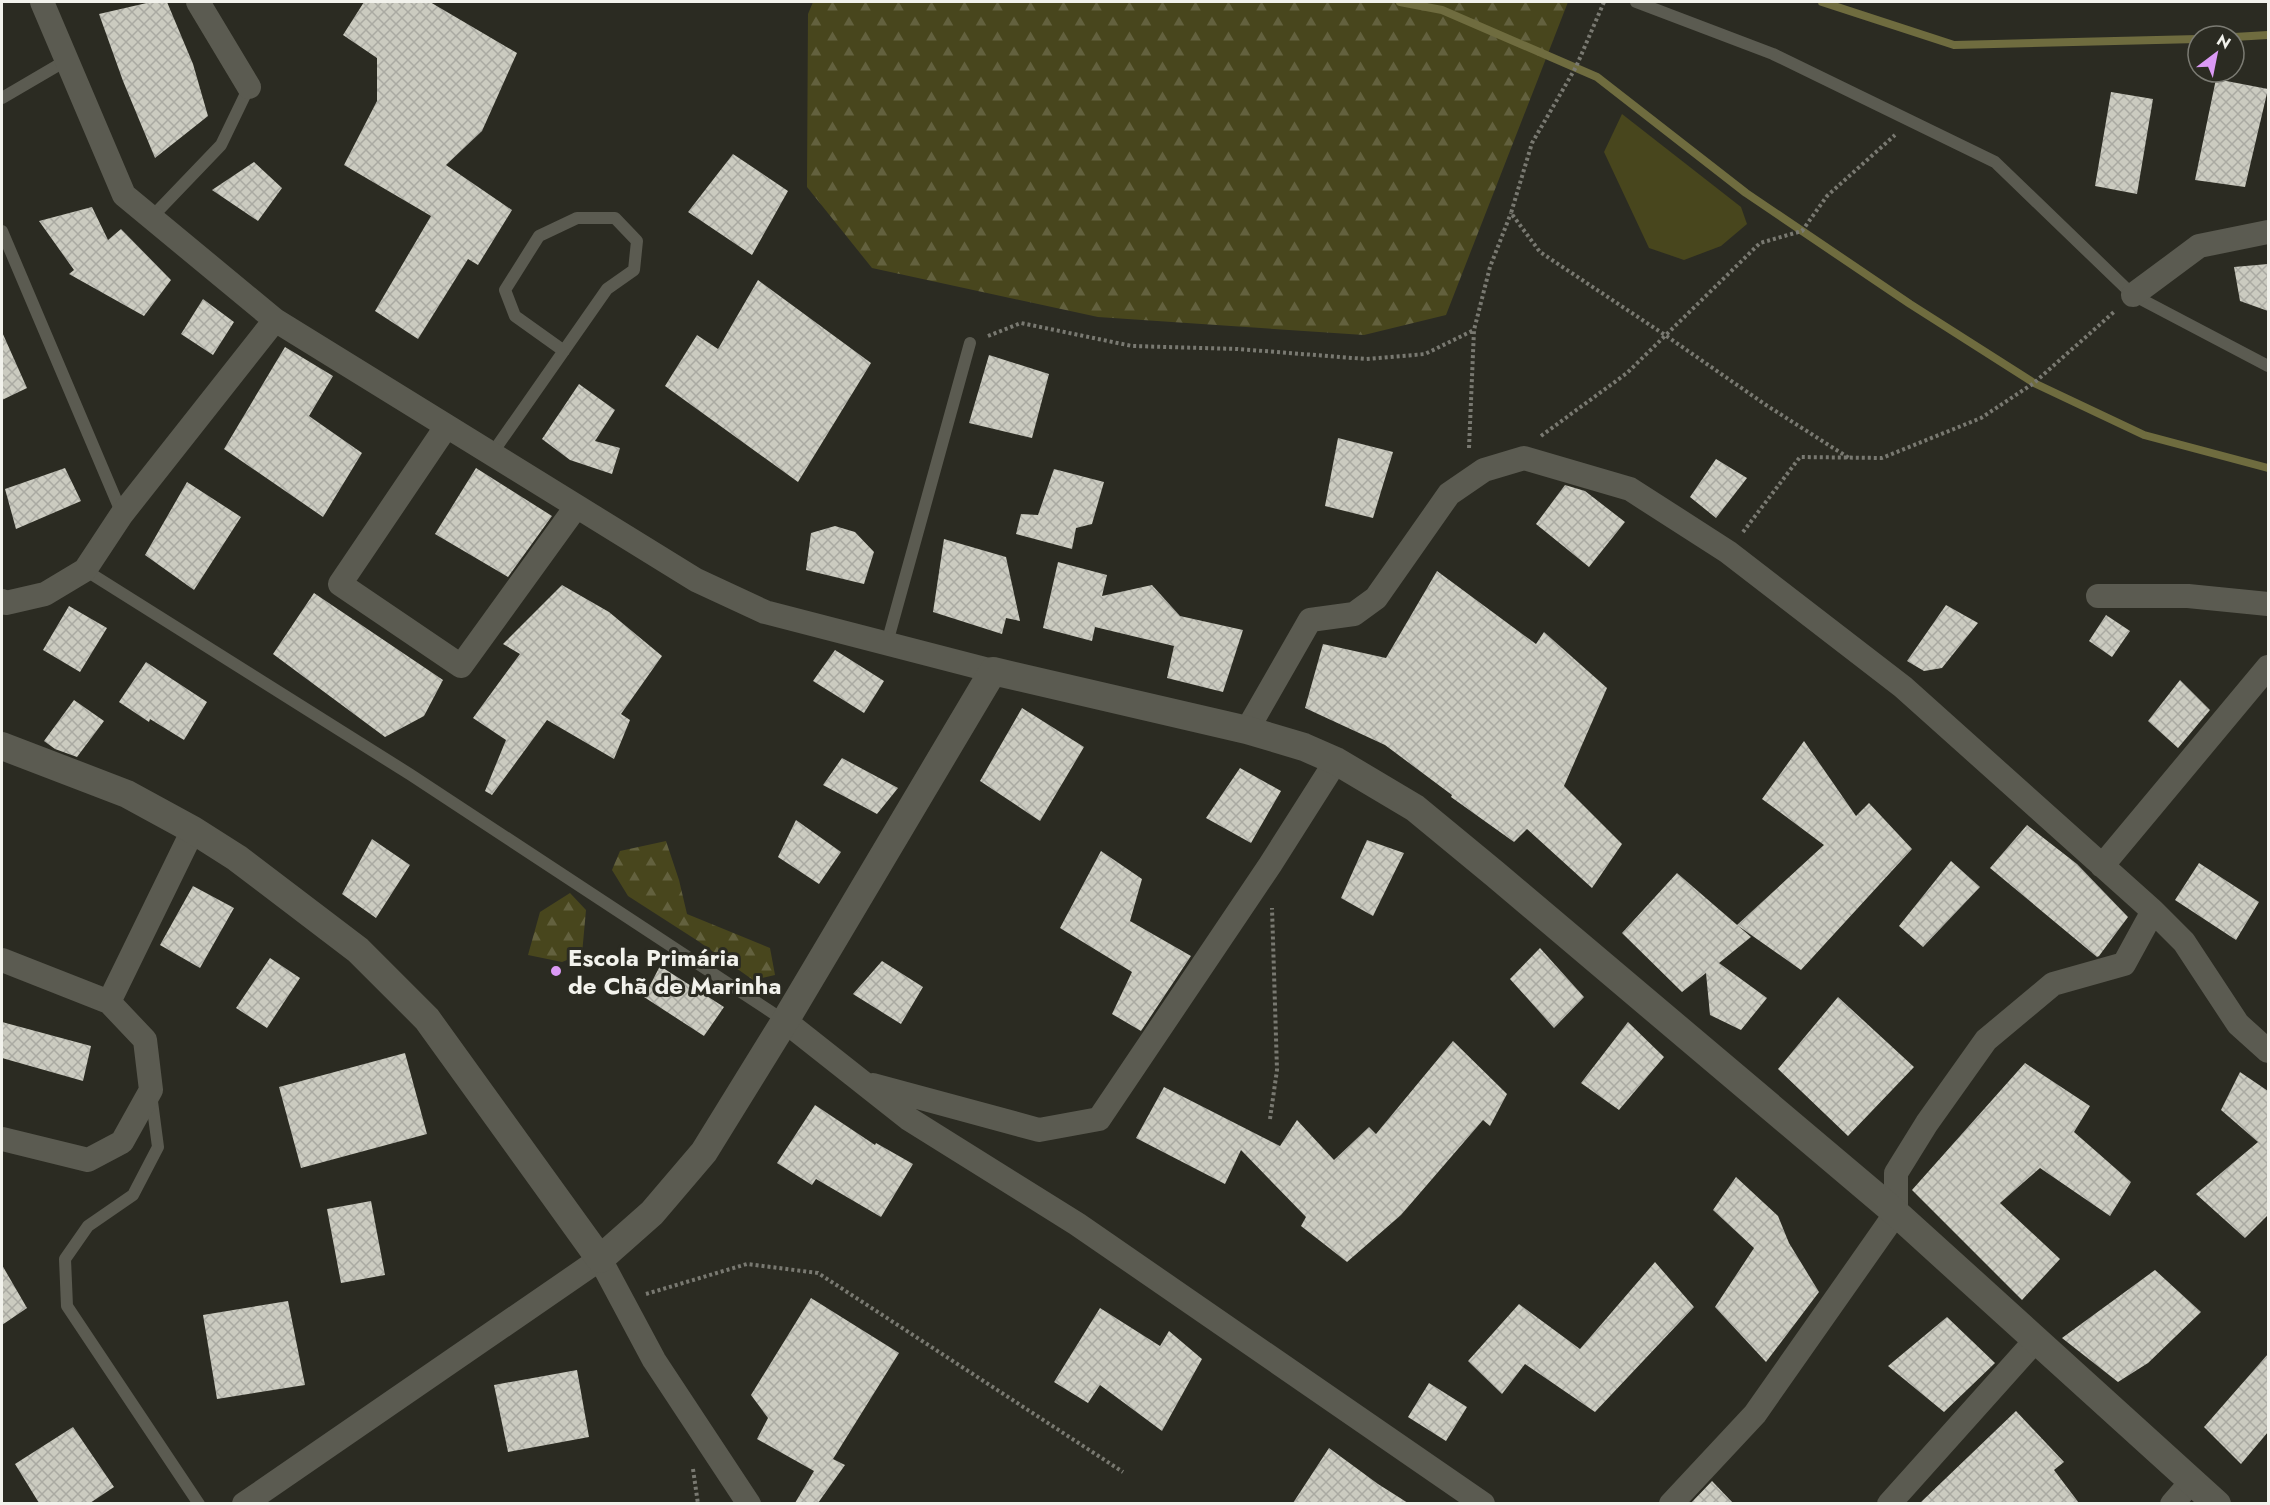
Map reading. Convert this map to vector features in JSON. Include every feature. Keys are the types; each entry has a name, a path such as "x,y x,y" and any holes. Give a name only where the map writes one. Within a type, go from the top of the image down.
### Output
{"street":[{"path":"42,2 123,195 275,320 696,580 765,612 993,671 1247,730 1305,747 1336,761 1415,808 1896,1213 2217,1503"},
{"path":"198,2 249,87"},
{"path":"2133,295 2199,246 2268,232"},
{"path":"2,601 6,603 45,594 85,570 122,514 275,320"},
{"path":"446,427 340,584 461,666 576,507"},
{"path":"1247,730 1310,620 1354,614 1376,598 1449,494 1484,470 1524,458 1630,489 1728,552 1903,687 2184,942 2238,1024 2268,1051"},
{"path":"2097,596 2188,596 2268,604"},
{"path":"2102,866 2268,667"},
{"path":"244,1503 600,1259 652,1213 704,1152 785,1021 993,671"},
{"path":"2,746 127,794 193,830 237,858 358,950 427,1018 600,1259 654,1360 749,1503"},
{"path":"862,1082 1039,1130 1099,1119 1270,865 1336,761"},
{"path":"109,1002 193,830"},
{"path":"1671,1503 1755,1414 1896,1213 1896,1173 1927,1123 1986,1040 2053,984 2124,964 2153,912"},
{"path":"2,960 109,1002 145,1040 151,1090 122,1142 88,1160 2,1139"},
{"path":"785,1021 909,1119 1077,1224 1483,1503"},
{"path":"1889,1503 2035,1341"},
{"path":"2172,1503 2192,1481"}],"lane":[{"path":"1636,2 1773,54 1995,162 2133,295 2268,366"},
{"path":"2,98 67,60"},
{"path":"151,218 221,145 249,87"},
{"path":"491,455 564,351 607,289 634,270 637,241 615,218 577,218 539,236 505,290 515,316 564,351"},
{"path":"2,231 122,514"},
{"path":"887,643 970,343"},
{"path":"85,570 411,776 785,1021"},
{"path":"151,1090 158,1147 133,1195 87,1226 65,1259 67,1306 200,1503"}],"path":[{"path":"1460,486 1470,444 1469,406 1474,330 1490,267 1511,213 1532,143 1576,67 1604,2"},
{"path":"1508,463 1559,421 1627,373 1760,243 1802,231 1827,196 1911,121"},
{"path":"1511,213 1539,252 1849,458"},
{"path":"1728,552 1800,457 1882,458 1981,418 2034,383 2133,295"},
{"path":"970,343 1021,323 1132,345 1238,349 1366,359 1425,354 1474,330"},
{"path":"1270,865 1277,1070 1270,1119"},
{"path":"622,1301 747,1264 818,1273 1123,1472"}],"green space":[{"path":"813,2 1568,2 1446,315 1364,335 1098,317 872,268 807,187 808,14"},
{"path":"1622,114 1741,207 1747,224 1721,246 1684,260 1649,248 1604,152"},
{"path":"666,841 687,914 770,948 775,975 753,980 628,896 612,870 620,851"},
{"path":"570,893 586,910 582,954 562,962 528,955 540,912"}],"building":[{"path":"151,2 167,2 193,64 208,116 155,158 123,81 99,14"},
{"path":"364,2 430,2 517,53 482,131 446,165 512,210 478,265 468,259 418,339 375,311 431,216 344,165 377,101 377,58 343,35"},
{"path":"2215,84 2242,84 2268,89 2245,187 2195,180"},
{"path":"2111,92 2153,99 2137,194 2095,186"},
{"path":"733,154 788,191 752,255 688,212"},
{"path":"254,162 282,188 258,221 212,190"},
{"path":"92,207 108,240 121,229 171,280 144,316 69,274 74,270 39,221"},
{"path":"2268,264 2268,311 2240,301 2234,267"},
{"path":"758,280 871,363 798,482 665,386 697,335 718,349"},
{"path":"203,299 234,322 213,355 181,334"},
{"path":"2,332 27,388 2,400"},
{"path":"285,347 333,376 309,416 362,453 323,517 224,449"},
{"path":"989,355 1049,374 1032,438 969,423"},
{"path":"579,384 615,410 595,441 620,448 612,474 570,460 542,439"},
{"path":"1338,438 1393,452 1373,518 1325,506"},
{"path":"1716,459 1747,478 1716,518 1690,497"},
{"path":"65,468 81,501 16,529 5,489"},
{"path":"476,468 552,516 508,577 435,534"},
{"path":"1054,469 1104,482 1092,524 1076,528 1072,549 1016,534 1021,514 1038,515"},
{"path":"187,482 241,517 194,590 145,555"},
{"path":"1565,485 1585,491 1625,522 1589,567 1536,524"},
{"path":"835,526 855,532 874,552 864,584 806,570 811,533"},
{"path":"944,539 1006,557 1020,621 1006,618 1002,634 933,612"},
{"path":"1058,562 1107,575 1102,596 1152,585 1180,616 1243,630 1223,692 1167,678 1174,646 1095,627 1092,641 1043,628"},
{"path":"1437,571 1536,644 1544,632 1607,688 1564,786 1622,844 1592,888 1527,829 1514,842 1451,797 1452,795 1385,745 1305,708 1323,644 1386,658"},
{"path":"562,585 609,612 662,656 621,714 630,720 614,759 547,720 492,795 485,791 506,740 473,718 520,654 503,644"},
{"path":"314,593 443,680 424,716 385,737 273,654"},
{"path":"1946,605 1978,623 1942,668 1924,671 1907,661"},
{"path":"69,606 107,628 80,672 43,650"},
{"path":"2106,615 2130,631 2112,657 2089,641"},
{"path":"835,650 884,681 864,713 813,681"},
{"path":"146,662 207,702 184,740 150,719 149,722 119,702"},
{"path":"2180,680 2210,710 2178,748 2148,721"},
{"path":"74,700 104,721 77,757 55,749 44,741"},
{"path":"1022,708 1084,747 1040,821 980,781"},
{"path":"1804,741 1856,816 1869,803 1912,849 1801,970 1737,925 1824,845 1762,799"},
{"path":"842,758 898,788 877,814 823,785"},
{"path":"1240,768 1281,791 1251,843 1206,818"},
{"path":"796,820 841,852 819,884 778,857"},
{"path":"2027,825 2077,864 2128,917 2099,956 2097,957 1990,868"},
{"path":"372,839 410,865 376,918 342,894"},
{"path":"1367,840 1404,853 1373,916 1341,898"},
{"path":"1101,851 1142,879 1130,921 1191,956 1141,1031 1112,1014 1132,972 1060,928"},
{"path":"1951,861 1980,887 1923,947 1899,926"},
{"path":"2199,863 2259,902 2236,940 2175,900"},
{"path":"1677,873 1751,937 1719,963 1767,998 1741,1030 1710,1015 1706,973 1682,992 1622,933"},
{"path":"193,886 234,908 200,968 160,945"},
{"path":"1540,948 1584,997 1554,1028 1510,979"},
{"path":"270,958 300,978 267,1028 236,1008"},
{"path":"882,961 923,987 901,1024 853,994"},
{"path":"660,966 724,1007 704,1036 644,997"},
{"path":"1838,997 1914,1067 1848,1136 1778,1069"},
{"path":"2,1022 91,1046 83,1081 2,1058"},
{"path":"1628,1022 1664,1057 1619,1110 1581,1083"},
{"path":"1453,1041 1507,1094 1490,1126 1483,1120 1401,1215 1347,1262 1301,1226 1306,1217 1241,1150 1225,1184 1136,1138 1164,1087 1280,1146 1297,1120 1334,1160 1369,1127 1376,1134"},
{"path":"405,1053 427,1134 301,1168 279,1087"},
{"path":"2025,1063 2090,1106 2074,1132 2131,1182 2110,1216 2040,1168 2000,1203 2060,1259 2022,1300 1912,1190"},
{"path":"2240,1072 2268,1091 2268,1215 2245,1238 2196,1194 2258,1142 2221,1110"},
{"path":"815,1105 875,1145 876,1143 913,1164 881,1217 816,1179 812,1185 777,1163"},
{"path":"1736,1177 1778,1216 1789,1243 1819,1292 1766,1362 1715,1307 1754,1248 1713,1210"},
{"path":"371,1201 385,1275 341,1283 327,1209"},
{"path":"1655,1262 1694,1307 1595,1412 1525,1364 1502,1394 1468,1361 1519,1304 1580,1349"},
{"path":"2,1265 27,1308 2,1325"},
{"path":"2155,1270 2201,1312 2148,1363 2118,1382 2062,1338"},
{"path":"811,1298 899,1353 833,1459 845,1465 818,1503 795,1503 814,1471 757,1439 768,1418 751,1395"},
{"path":"288,1301 305,1385 217,1399 203,1315"},
{"path":"1100,1308 1160,1346 1169,1331 1202,1359 1162,1431 1100,1385 1088,1403 1054,1382"},
{"path":"1947,1317 1995,1363 1944,1412 1888,1366"},
{"path":"2268,1354 2268,1432 2241,1464 2204,1427"},
{"path":"577,1370 589,1437 508,1452 494,1385"},
{"path":"1429,1383 1467,1407 1446,1441 1408,1417"},
{"path":"2016,1411 2064,1462 2054,1470 2079,1503 1920,1503"},
{"path":"73,1427 114,1487 90,1503 39,1503 15,1464"},
{"path":"1329,1448 1378,1484 1408,1503 1293,1503"},
{"path":"1712,1481 1733,1503 1691,1503"}],"waterway":[{"path":"1400,2 1442,10 1597,77 1746,193 1910,304 2034,383 2144,435 2268,468"},
{"path":"1822,2 1954,45 2186,39"},
{"path":"2246,36 2268,35"}],"place":[{"name":"Escola Primária de Chã de Marinha","path":"556,971"}]}
